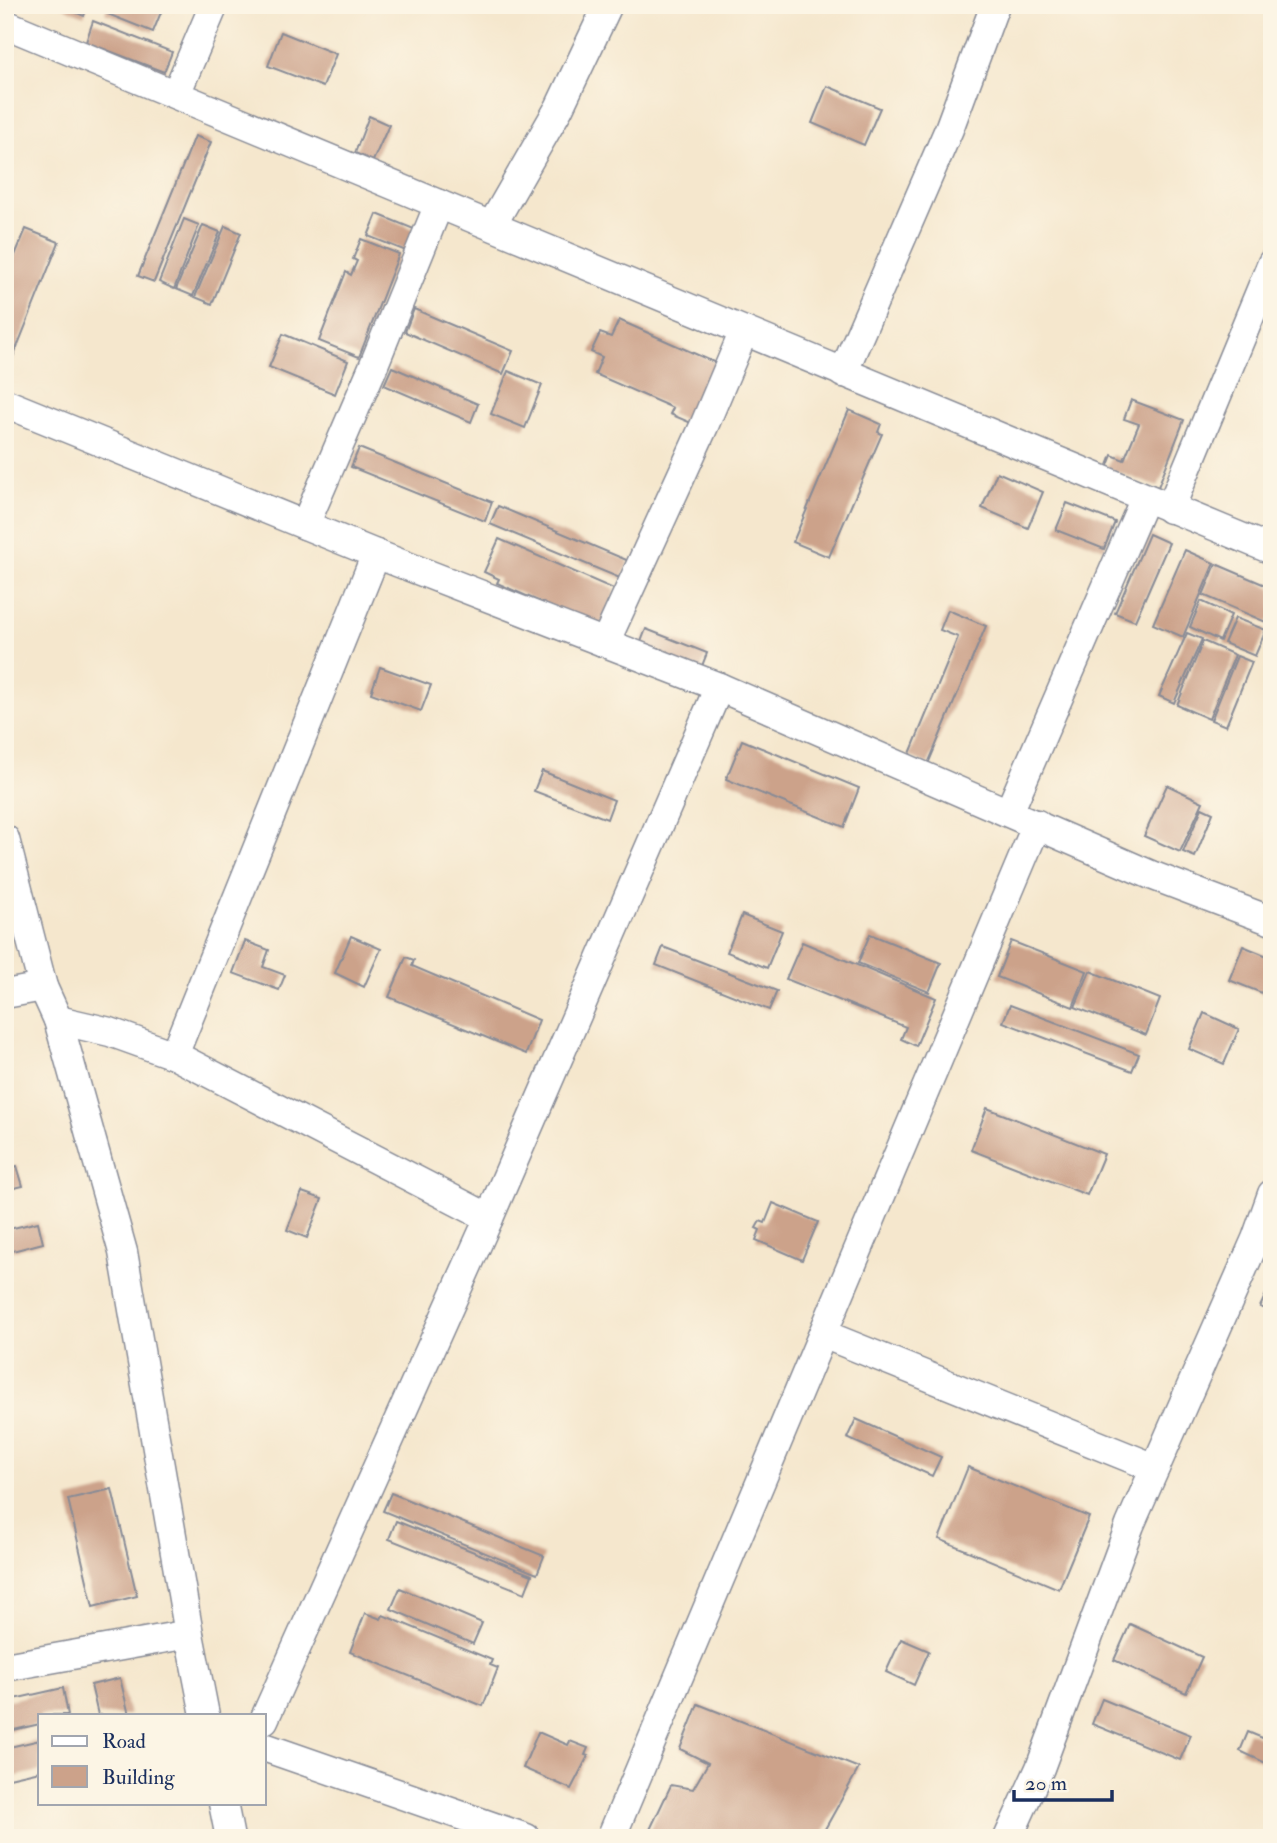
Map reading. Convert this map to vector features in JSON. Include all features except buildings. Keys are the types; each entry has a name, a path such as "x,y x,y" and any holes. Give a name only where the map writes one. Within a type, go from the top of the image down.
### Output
{"street":[{"path":"176,94 214,5"},
{"path":"492,225 559,108 608,5"},
{"path":"843,373 949,129 995,5"},
{"path":"5,24 1272,550"},
{"path":"305,525 439,204"},
{"path":"1170,509 1272,263"},
{"path":"605,643 704,426 744,331"},
{"path":"5,403 376,554 719,687 1151,875 1272,921"},
{"path":"1009,812 1144,498"},
{"path":"174,1055 376,554"},
{"path":"266,1716 489,1219 719,687"},
{"path":"611,1838 1037,824"},
{"path":"5,839 43,987 58,1020 123,1252 205,1714"},
{"path":"5,994 43,987"},
{"path":"58,1020 110,1032 174,1055 489,1219"},
{"path":"1008,1838 1040,1768 1130,1525 1256,1239 1272,1194"},
{"path":"822,1334 1155,1468"},
{"path":"5,1667 189,1634"},
{"path":"266,1747 526,1838"},
{"path":"223,1804 230,1838"}]}
